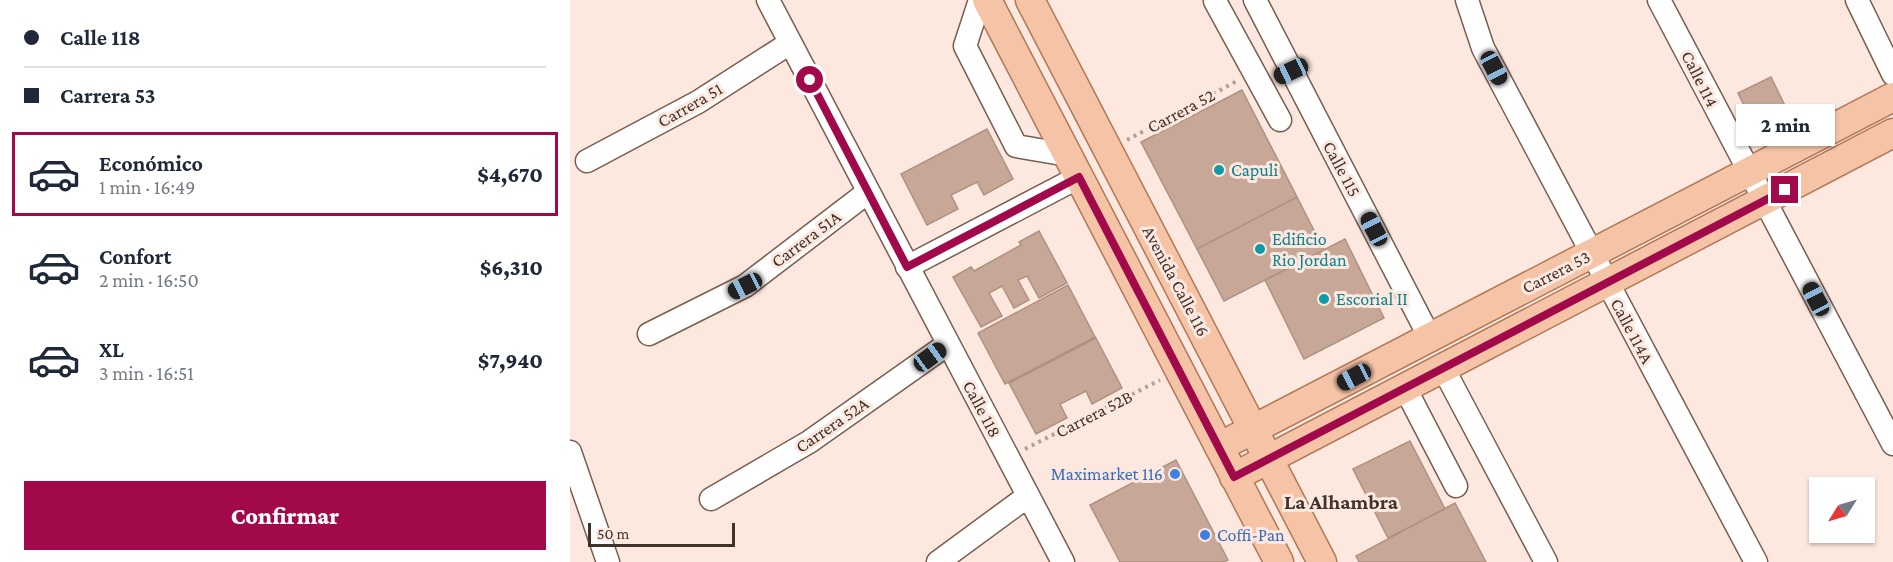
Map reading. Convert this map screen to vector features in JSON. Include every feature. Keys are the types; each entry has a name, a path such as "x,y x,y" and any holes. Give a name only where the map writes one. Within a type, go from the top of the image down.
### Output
{"main road":[{"name":"Avenida Calle 116","path":"987,0 1219,447 1268,556"},
{"name":"Avenida Calle 116","path":"1030,0 1322,562"},
{"name":"Carrera 53","path":"1219,447 1893,98"},
{"name":"Carrera 53","path":"1234,477 1893,133"}],"street":[{"name":"Calle 118","path":"768,0 1063,562"},
{"path":"980,0 965,46 1017,146 1074,166"},
{"name":"Calle 115","path":"1255,0 1430,338"},
{"name":"Calle 114A","path":"1467,0 1483,48 1756,562"},
{"name":"Calle 114","path":"1659,0 1893,444"},
{"path":"1857,0 1893,74"},
{"path":"1215,1 1280,120"},
{"name":"Carrera 51","path":"587,161 698,102 790,43"},
{"path":"1257,78 1291,71"},
{"path":"907,267 1074,166"},
{"name":"Carrera 51A","path":"649,334 745,286 868,192"},
{"name":"Carrera 52A","path":"711,499 809,442 948,344"},
{"path":"1443,368 1546,562"},
{"path":"1405,388 1456,486"},
{"path":"570,452 608,562"},
{"path":"938,562 1028,496"}],"path":[{"name":"Carrera 52","path":"1108,150 1257,78"},
{"name":"Carrera 52B","path":"1008,458 1179,370"}],"building":[{"path":"1771,77 1787,110 1754,126 1738,93"},
{"name":"Capuli","path":"1242,90 1297,197 1197,249 1141,142"},
{"path":"987,129 1013,179 984,195 977,182 951,195 958,209 927,225 901,174"},
{"name":"Edificio Rio Jordan","path":"1297,197 1324,250 1224,301 1197,249"},
{"path":"1039,231 1067,283 1039,298 1027,276 1018,280 1029,300 1014,308 1002,286 989,293 1002,316 981,327 953,277 971,267 974,271 1021,245 1019,242"},
{"name":"Escorial II","path":"1345,239 1384,318 1304,359 1265,280"},
{"path":"1068,285 1095,337 1005,384 978,333"},
{"path":"1096,338 1122,388 1092,404 1086,391 1060,404 1067,418 1036,434 1009,383"},
{"path":"1410,441 1445,509 1388,538 1353,469"},
{"path":"1176,460 1228,560 1223,562 1120,562 1090,505"},
{"path":"1455,503 1486,562 1359,562 1356,556"}],"place":[{"name":"Capuli","path":"1219,170"},
{"name":"Edificio Rio Jordan","path":"1260,249"},
{"name":"Escorial II","path":"1324,299"},
{"name":"Maximarket 116","path":"1175,474"},
{"name":"Coffi-Pan","path":"1205,535"}],"district":[{"name":"La Alhambra","path":"1341,502"}],"route":[{"path":"810,80 907,267 1079,177 1234,477 1785,190"}]}
